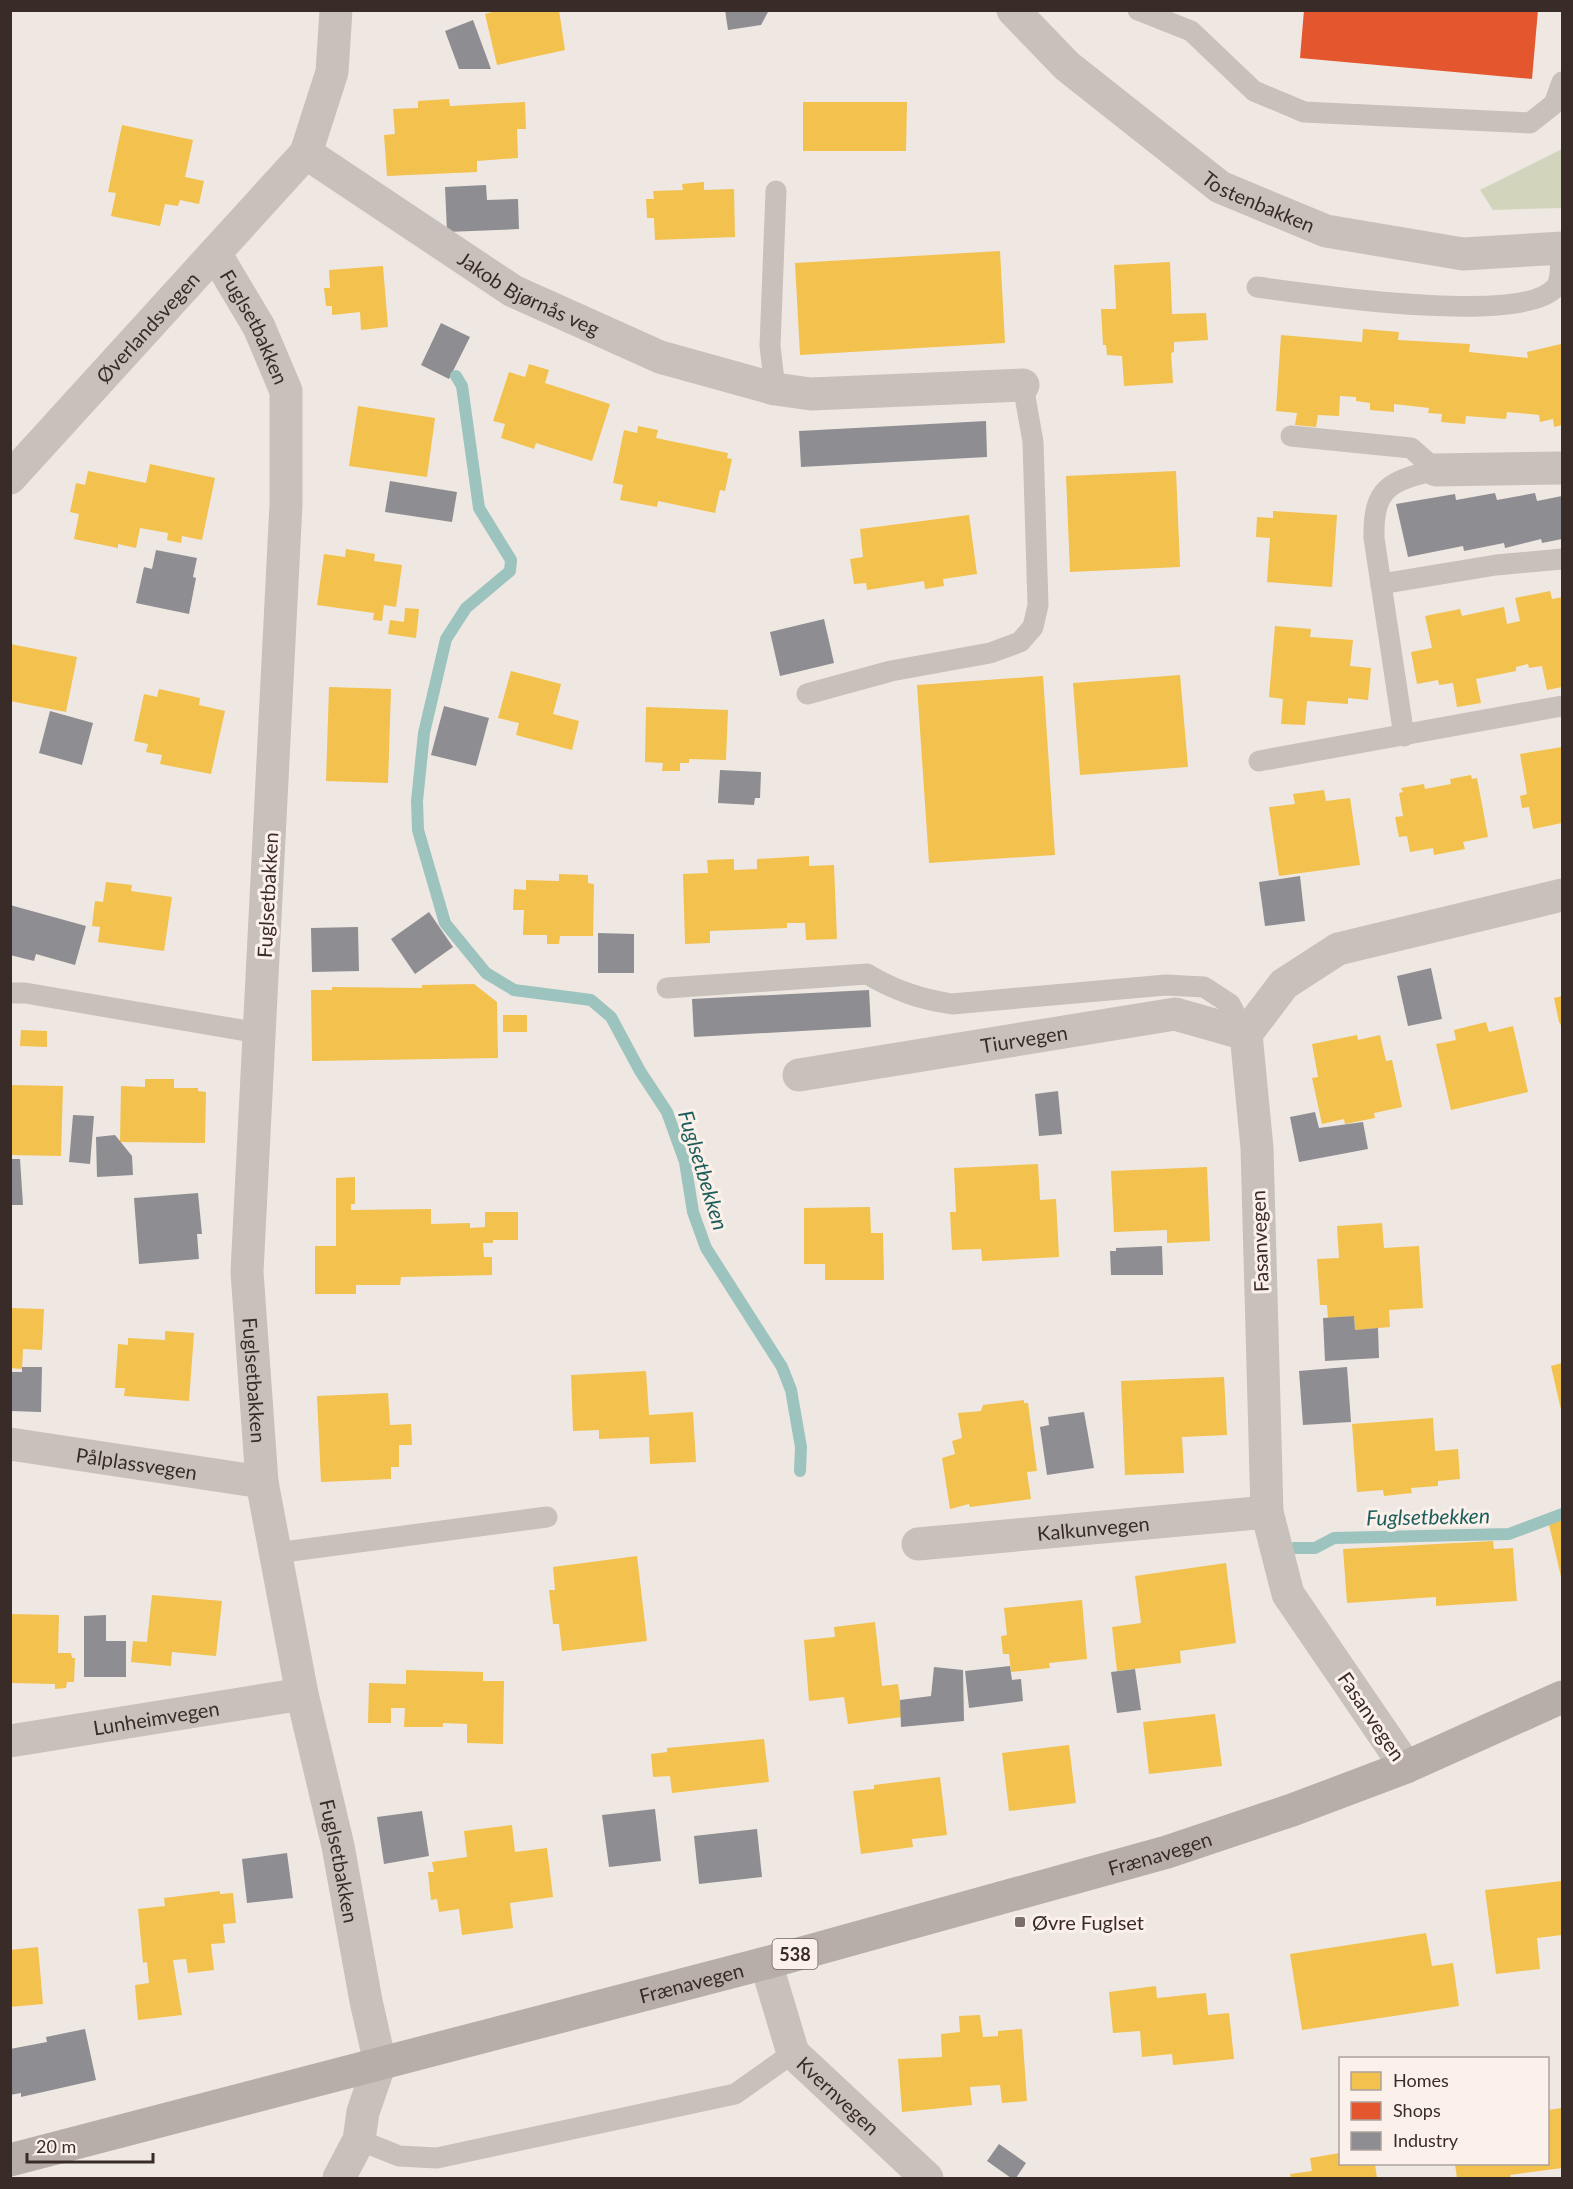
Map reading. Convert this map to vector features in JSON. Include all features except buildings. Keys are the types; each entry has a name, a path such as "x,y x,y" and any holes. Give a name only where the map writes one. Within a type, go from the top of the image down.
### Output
{"main road":[{"name":"Frænavegen","path":"10,2160 766,1963 1167,1852 1292,1810 1406,1767 1563,1697"}],"street":[{"name":"Øverlandsvegen","path":"10,478 306,153 332,72 336,10"},
{"name":"Tostenbakken","path":"1013,10 1068,66 1220,187 1326,231 1463,254 1561,248"},
{"name":"Jakob Bjørnås veg","path":"306,153 513,291 660,357 775,389 811,393 1023,385"},
{"name":"Fuglsetbakken","path":"215,253 259,327 286,391 286,504 247,1272 262,1482 302,1694 338,1846 366,2001 380,2063"},
{"path":"1436,470 1563,468"},
{"path":"1246,1034 1284,984 1338,949 1563,895"},
{"name":"Tiurvegen","path":"799,1076 1175,1014 1246,1034"},
{"name":"Fasanvegen","path":"1246,1034 1257,1148 1267,1512 1288,1594 1406,1767"},
{"name":"Pålplassvegen","path":"10,1444 262,1482"},
{"name":"Kalkunvegen","path":"918,1544 1267,1512"},
{"name":"Lunheimvegen","path":"10,1741 302,1694"},
{"name":"Kvernvegen","path":"766,1963 793,2053 927,2178"},
{"path":"339,2178 359,2140 363,2112 380,2063"}],"lane":[{"path":"1138,10 1191,31 1254,92 1304,112 1530,123 1554,104 1563,82"},
{"path":"775,389 770,346 776,191"},
{"path":"1257,287 1375,302 1446,306 1515,303 1539,297 1555,288 1559,278 1561,248"},
{"path":"807,694 891,671 990,653 1020,642 1033,627 1038,605 1033,442 1023,385"},
{"path":"1291,436 1411,448 1436,470"},
{"path":"1404,736 1374,538 1373,515 1383,492 1399,479 1436,470"},
{"path":"1381,584 1496,565 1563,559"},
{"path":"1259,761 1563,706"},
{"path":"667,988 867,974 911,996 952,1004 1166,985 1204,987 1230,1004 1246,1034"},
{"path":"10,993 25,993 260,1033"},
{"path":"276,1552 547,1517"},
{"path":"359,2140 399,2156 437,2158 735,2094 793,2053"}],"green space":[{"path":"1562,149 1562,208 1493,210 1480,190"}],"waterway":[{"name":"Fuglsetbekken","path":"456,376 462,386 479,508 511,560 510,571 466,608 446,639 424,733 417,801 418,830 445,923 486,973 514,990 591,1000 611,1017 640,1071 667,1112 685,1162 693,1212 706,1248 782,1367 791,1390 801,1447 800,1471"},
{"name":"Fuglsetbekken","path":"1294,1548 1315,1548 1334,1538 1509,1534 1562,1514"}],"place":[{"name":"Øvre Fuglset","path":"1020,1922"}]}
